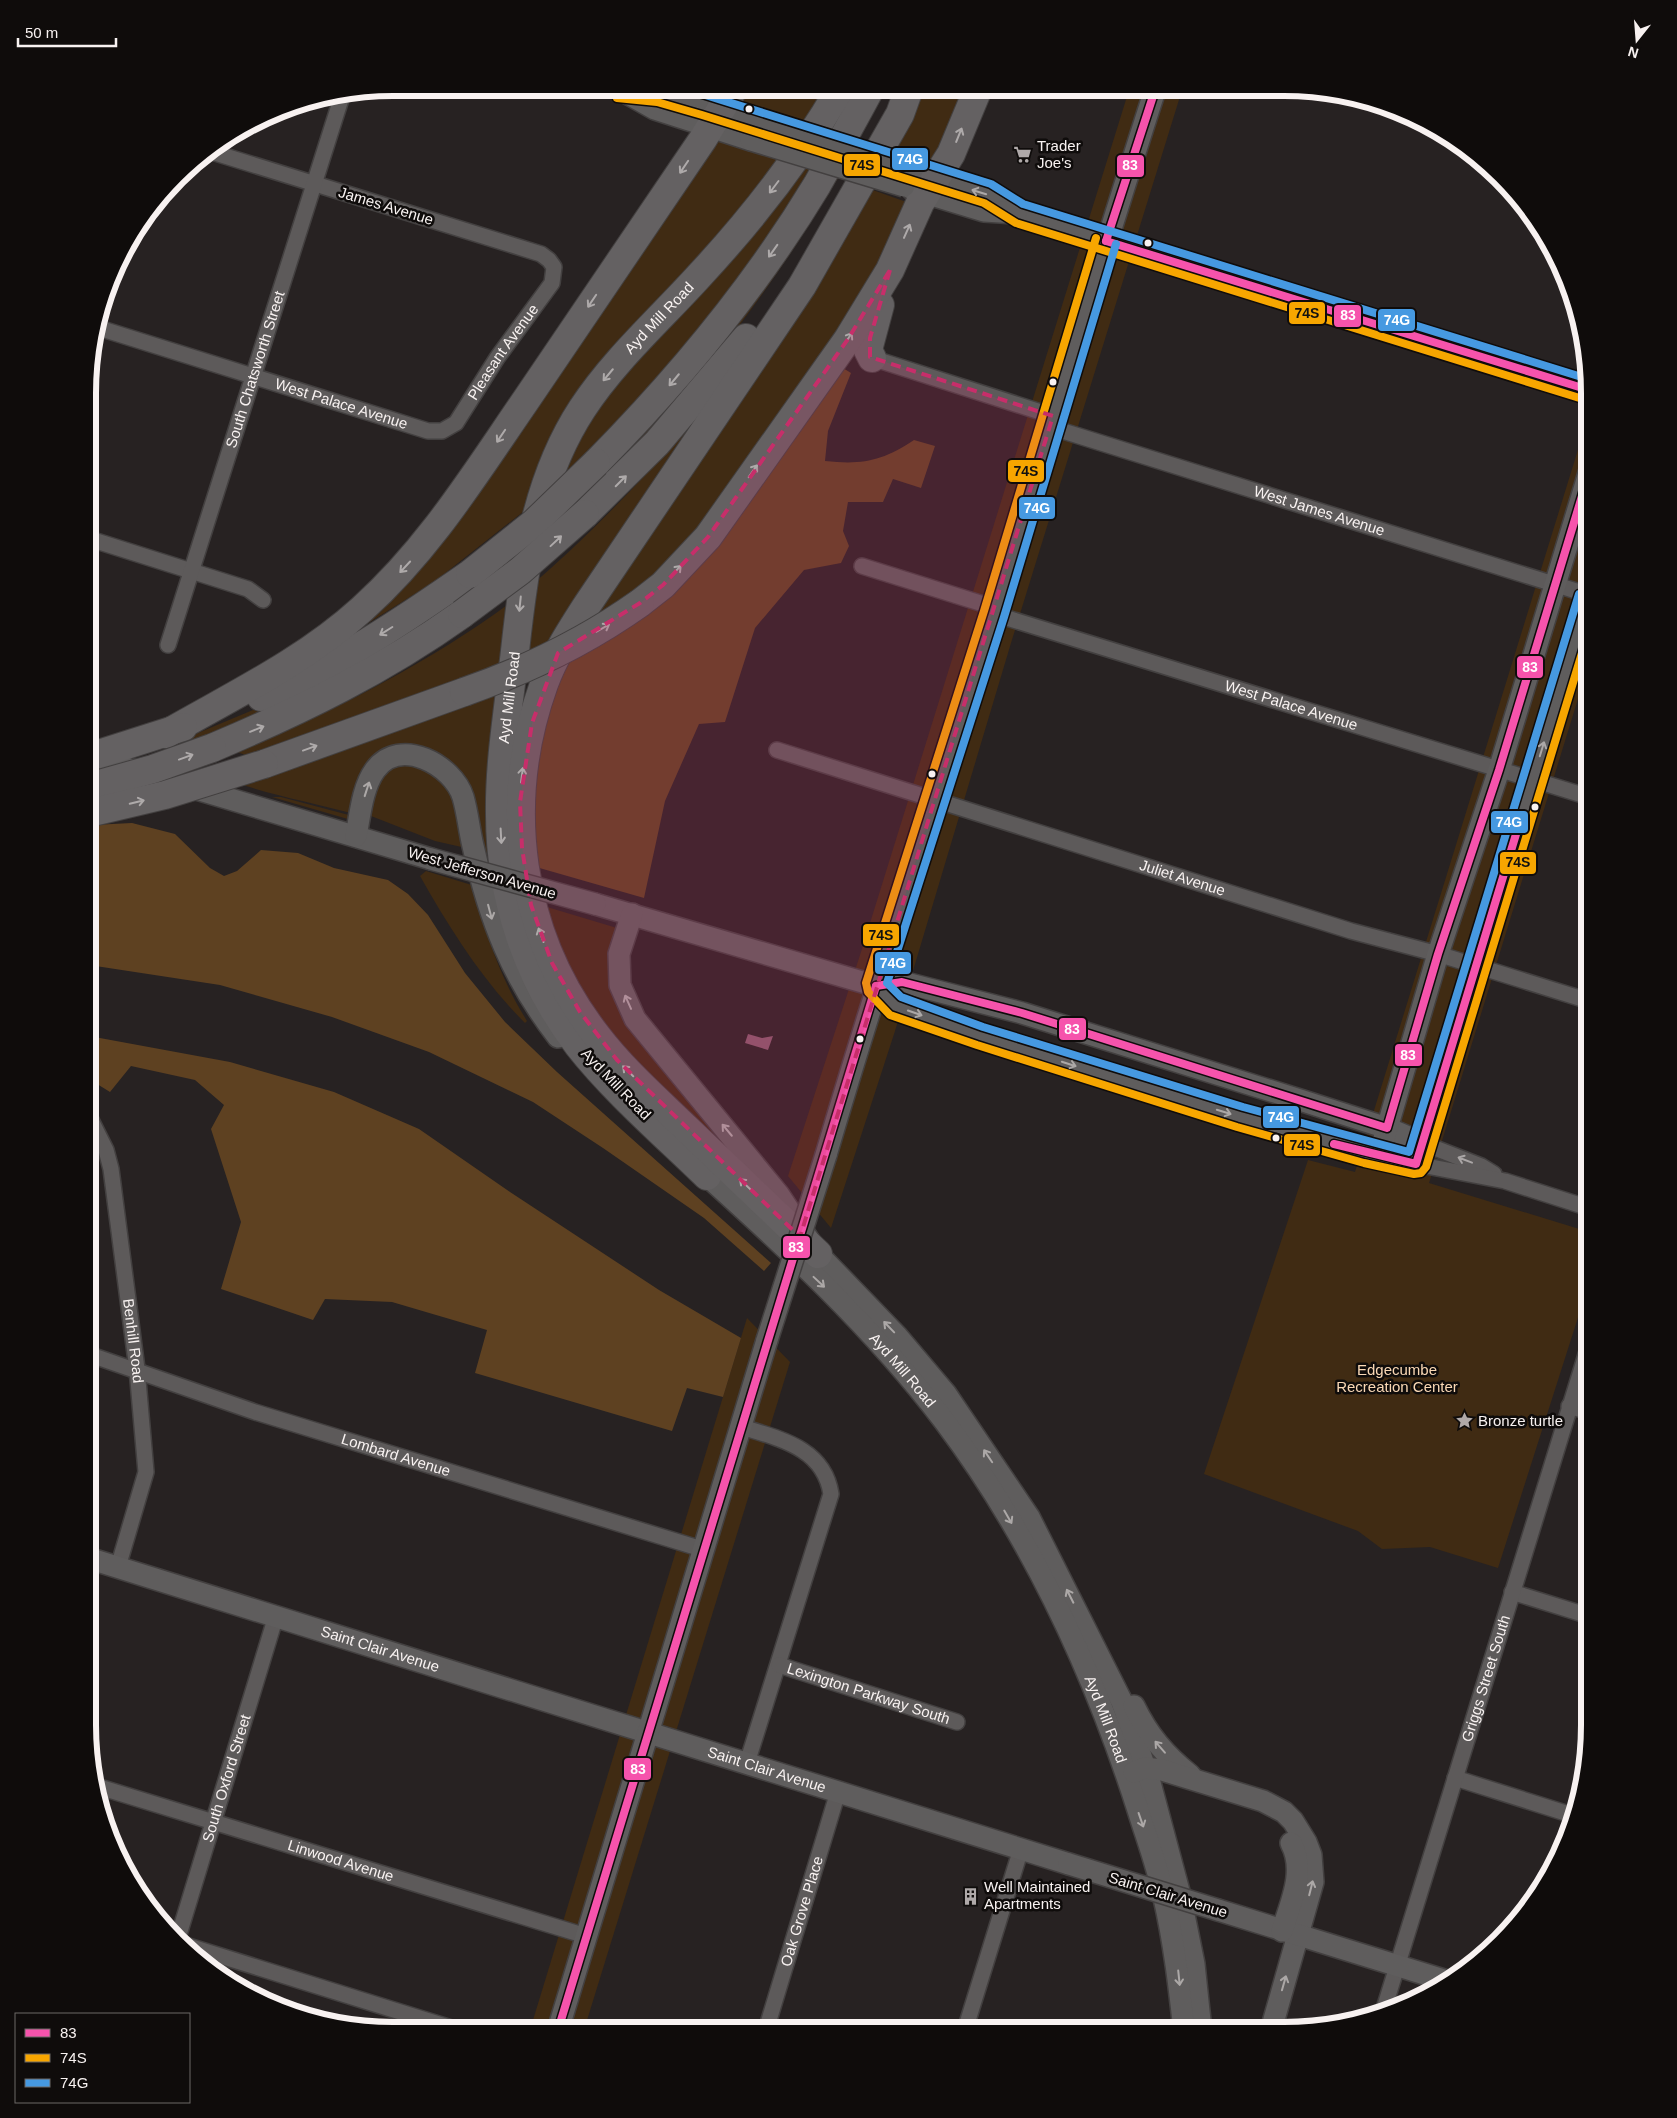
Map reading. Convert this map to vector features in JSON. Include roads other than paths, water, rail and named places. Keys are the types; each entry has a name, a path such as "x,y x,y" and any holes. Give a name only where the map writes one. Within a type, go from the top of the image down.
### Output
{"highway":[{"name":"Ayd Mill Road","path":"708,1176 601,1071 579,1046 545,993 520,937 506,882 500,816 522,593 542,495 556,458 582,409 614,368 747,222 824,116 836,96"},
{"path":"96,755 166,734 267,695 344,656 411,615 470,574 534,523 596,463 675,380 747,288 816,186 866,96"},
{"path":"96,785 153,769 212,748 284,718 356,682 397,658 462,614 520,571 585,514 657,443 734,354 804,258 841,200 899,96"},
{"path":"818,1254 643,1086 597,1036 580,1012 552,962 531,905 522,848 521,783 532,723 544,682 554,659 587,605 802,286 895,122 906,96"},
{"path":"880,362 868,350 870,338 919,182 952,154 975,96"},
{"path":"166,734 247,688 328,636 385,588 419,552 446,517 721,108"},
{"path":"96,811 165,795 264,764 464,692 552,657 611,624 663,585 708,537 848,339 890,270"}],"main road":[{"path":"632,96 655,109 721,108 755,132 919,182 988,194 1019,213 1581,387"},
{"path":"560,2022 647,1732 705,1550 767,1340 826,1155 876,986 995,611 1106,241 1153,96"},
{"path":"1379,1156 1438,954 1499,770 1581,502"},
{"path":"876,986 895,1006 963,1030 1231,1114 1379,1156 1416,1164 1581,622"},
{"path":"356,836 367,788 375,770 381,764 396,757 411,755 433,763 449,773 461,788 473,846 493,923 508,958 530,998 571,1052 708,1176"},
{"name":"West Jefferson Avenue","path":"96,759 432,859 632,914 876,986"},
{"name":"Ayd Mill Road","path":"632,914 619,954 620,986 635,1019 773,1188 818,1254 897,1336 946,1394 1029,1517 1086,1627 1122,1702 1140,1774 1177,1964 1183,2022"},
{"path":"876,986 902,982 1022,1013 1387,1128 1422,1143"},
{"name":"Ayd Mill Road","path":"708,1176 840,1302 892,1358 948,1426 1001,1504 1052,1598 1093,1685 1140,1774 1180,1895 1194,1964 1200,2022"},
{"name":"Saint Clair Avenue","path":"96,1560 1437,1979"},
{"path":"1086,1627 1114,1669 1142,1724 1158,1747 1196,1780"},
{"path":"1140,1774 1162,1770 1263,1801 1284,1812 1300,1831 1311,1855 1313,1882 1290,1933"},
{"path":"1140,1774 1257,1812 1276,1822 1291,1844 1297,1860 1297,1882 1290,1933 1273,2022"}],"street":[{"name":"South Chatsworth Street","path":"168,644 340,101"},
{"name":"James Avenue","path":"218,154 541,254 550,260 554,267"},
{"name":"Pleasant Avenue","path":"442,432 456,423 497,358 552,283 554,267"},
{"name":"West Palace Avenue","path":"103,330 428,431 442,432"},
{"name":"West James Avenue","path":"880,362 1052,422 1581,593"},
{"path":"96,541 248,589 263,600"},
{"name":"West Palace Avenue","path":"862,566 995,611 1581,795"},
{"name":"Juliet Avenue","path":"778,750 1352,930 1438,954 1581,998"},
{"name":"Benhill Road","path":"96,1129 102,1141 111,1169 137,1370 146,1472 118,1567"},
{"path":"1422,1143 1481,1166 1505,1181"},
{"path":"1416,1164 1505,1181 1581,1205"},
{"name":"Lombard Avenue","path":"96,1357 255,1412 705,1550"},
{"name":"Griggs Street South","path":"1386,2003 1581,1369"},
{"path":"1569,1406 1581,1410"},
{"name":"Lexington Parkway South","path":"742,1427 791,1442 802,1448 826,1473 831,1494 779,1666 747,1763"},
{"path":"1512,1592 1581,1614"},
{"name":"South Oxford Street","path":"181,1933 276,1616"},
{"name":"Lexington Parkway South","path":"779,1666 957,1722"},
{"path":"1455,1778 1567,1814"},
{"name":"Linwood Avenue","path":"103,1788 586,1936"},
{"name":"Oak Grove Place","path":"768,2022 838,1792"},
{"path":"967,2022 1021,1849"},
{"path":"197,1948 433,2022"}],"place":[{"name":"Trader Joe's","path":"1023,155"},
{"name":"Bronze turtle","path":"1464,1421"},
{"name":"Well Maintained Apartments","path":"970,1896"}],"park label":[{"name":"Edgecumbe Recreation Center","path":"1397,1378"}]}
